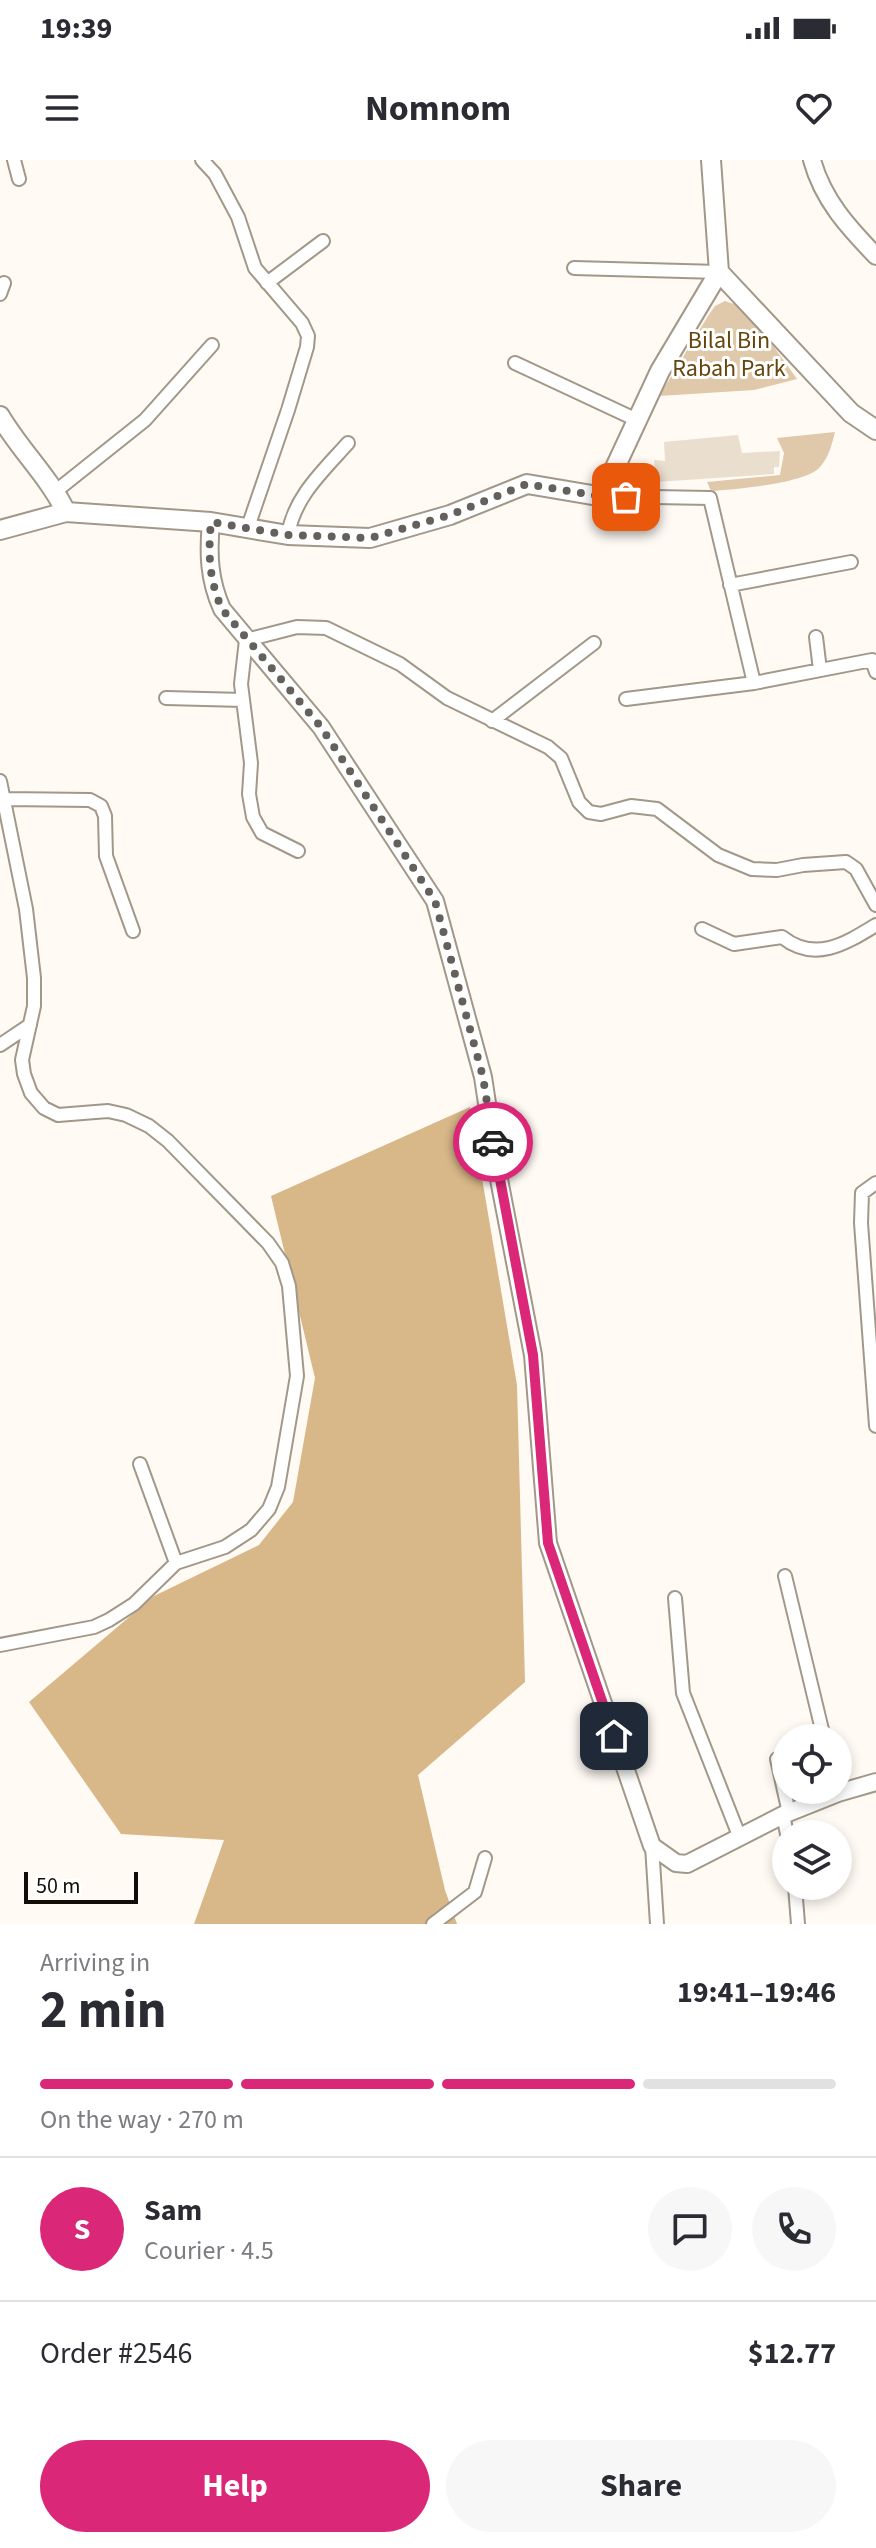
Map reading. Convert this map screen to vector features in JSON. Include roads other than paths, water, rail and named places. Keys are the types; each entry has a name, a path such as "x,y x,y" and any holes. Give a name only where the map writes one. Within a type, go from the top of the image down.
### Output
{"main road":[{"path":"0,530 66,512 211,522 288,535 370,538 450,515 527,484 598,496 613,472 660,371 719,272 711,160"},
{"path":"719,272 851,413 876,430"},
{"path":"0,416 13,438 56,491 66,512"}],"street":[{"path":"14,160 19,179"},
{"path":"202,160 215,174 238,217 255,268 305,327 308,341 248,527"},
{"path":"812,160 820,183 838,214 876,256"},
{"path":"267,283 323,241"},
{"path":"574,268 719,272"},
{"path":"56,491 145,420 212,345"},
{"path":"515,363 637,420"},
{"path":"288,535 290,519 306,490 348,443"},
{"path":"598,496 710,498 754,683"},
{"path":"211,522 209,565 213,590 222,609 321,727 435,901 483,1077 497,1169 533,1355 548,1543 652,1846 657,1924"},
{"path":"730,585 851,562"},
{"path":"246,640 297,627 326,628 400,664 447,698 555,752 566,766 581,804 589,812 601,814 631,806 652,808 718,855 752,869 777,870 846,862 859,872 876,905"},
{"path":"816,637 820,670"},
{"path":"246,640 241,684 251,763 249,794 253,817 262,833 298,851"},
{"path":"492,721 594,643"},
{"path":"626,699 754,683 872,660 876,672"},
{"path":"166,698 243,700"},
{"path":"0,781 26,909 35,992 23,1049 23,1070 31,1093 44,1108 66,1116 96,1111 119,1112 149,1126 168,1141 266,1241 276,1252 286,1274 297,1376 274,1498 262,1518 237,1540 176,1563 134,1604 109,1620 81,1630 0,1645"},
{"path":"5,799 90,800 101,806 105,816 106,856 133,931"},
{"path":"702,929 734,944 782,937 791,944 812,951 835,949 876,925"},
{"path":"0,1045 30,1025"},
{"path":"876,1183 862,1193 861,1223 876,1426"},
{"path":"140,1464 176,1563"},
{"path":"785,1576 821,1724"},
{"path":"675,1598 683,1693 740,1838"},
{"path":"852,1788 876,1782"},
{"path":"784,1804 786,1820"},
{"path":"652,1846 676,1863 687,1864 809,1804"},
{"path":"433,1924 475,1892 485,1858"},
{"path":"796,1900 798,1924"}],"park label":[{"name":"Bilal Bin Rabah Park","path":"729,354"}]}
